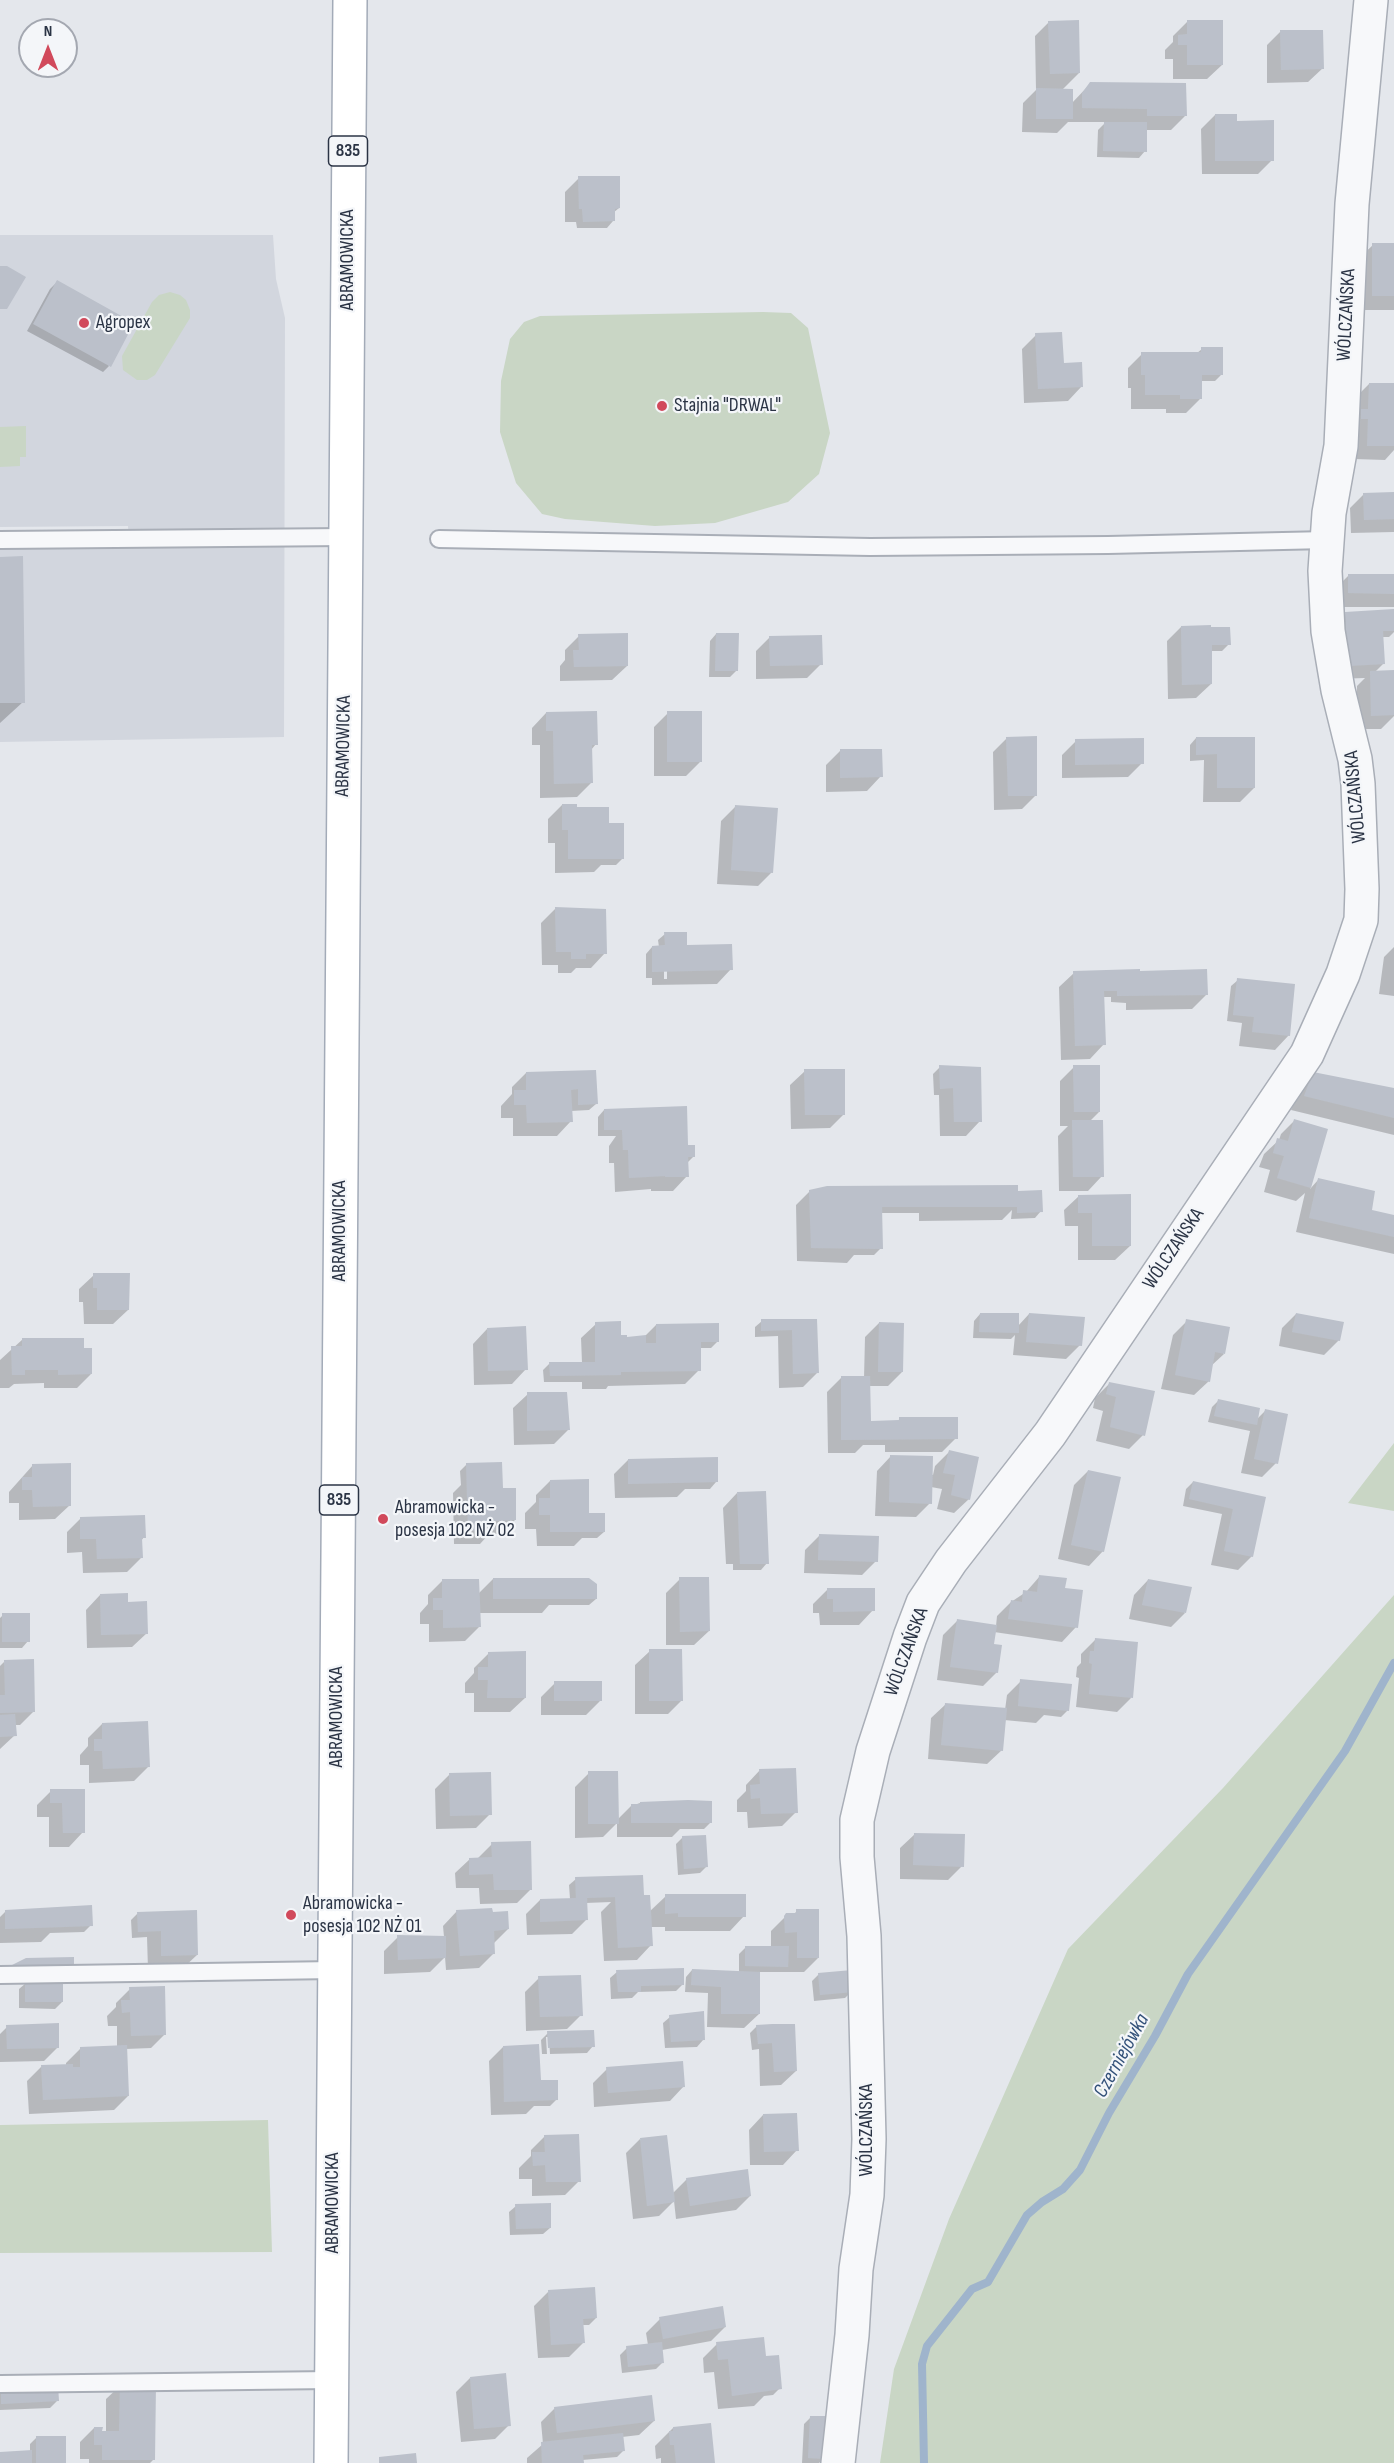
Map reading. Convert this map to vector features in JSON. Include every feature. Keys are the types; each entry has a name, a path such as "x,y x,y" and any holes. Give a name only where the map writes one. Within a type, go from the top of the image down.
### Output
{"main road":[{"name":"ABRAMOWICKA","path":"331,2463 350,0"}],"street":[{"name":"WÓLCZAŃSKA","path":"838,2463 852,2335 856,2269 867,2195 869,2139 864,1936 857,1857 857,1820 864,1787 909,1637 923,1604 951,1561 1050,1434 1307,1054 1343,974 1361,920 1358,784 1355,759 1338,690 1328,631 1325,571 1329,513 1341,446 1352,204 1371,0"}],"lane":[{"path":"0,540 345,537"},
{"path":"439,539 870,547 1108,546 1327,540"},
{"path":"0,1975 335,1970"},
{"path":"0,2384 331,2380"}],"shaded area":[{"path":"0,235 273,235 276,279 285,318 284,737 0,742 0,548 129,547 128,526 0,527"}],"green space":[{"path":"170,292 186,300 190,318 155,375 147,380 137,380 123,370 122,356 152,302 159,295"},
{"name":"Stajnia \"DRWAL\"","path":"791,313 808,328 830,433 819,474 788,502 715,523 655,526 565,519 542,514 516,483 500,432 501,381 510,339 524,322 540,316"},
{"path":"26,426 26,457 20,457 20,466 0,467 0,427"},
{"path":"1394,1443 1394,1511 1348,1503"},
{"path":"1394,1595 1394,2463 880,2463 894,2369 949,2219 1068,1949 1223,1788"},
{"path":"268,2120 272,2252 0,2253 0,2125"}],"building":[{"path":"1079,20 1080,73 1050,74 1048,21"},
{"path":"1187,20 1223,20 1223,65 1187,65 1187,45 1178,45 1178,35 1187,34"},
{"path":"1280,30 1323,30 1324,69 1281,70"},
{"path":"1090,82 1186,83 1187,116 1147,116 1147,109 1082,108 1082,93"},
{"path":"1036,88 1073,89 1073,119 1036,119"},
{"path":"1215,114 1237,114 1237,121 1274,120 1274,161 1215,161"},
{"path":"1104,122 1147,122 1147,152 1103,151"},
{"path":"578,176 620,176 620,208 615,209 615,221 583,222 582,209 579,209"},
{"path":"1372,243 1394,243 1394,296 1372,296"},
{"path":"0,266 7,266 26,277 7,309 0,309"},
{"name":"Agropex","path":"57,280 134,323 111,367 33,324"},
{"path":"1062,332 1064,363 1082,362 1083,387 1038,389 1035,333"},
{"path":"1201,347 1223,347 1223,375 1202,375 1202,399 1180,399 1180,395 1145,395 1145,375 1141,375 1141,352 1201,352"},
{"path":"1369,383 1394,383 1394,446 1367,446 1368,419 1361,419 1361,409 1368,409"},
{"path":"1394,492 1394,519 1364,520 1363,493"},
{"path":"23,556 25,703 0,703 0,557"},
{"path":"1348,574 1394,574 1394,594 1348,593"},
{"path":"1394,609 1394,631 1383,631 1385,664 1348,666 1345,612"},
{"path":"1211,625 1211,627 1230,627 1231,645 1212,645 1212,684 1182,685 1181,626"},
{"path":"628,633 628,666 574,667 573,650 579,650 578,634"},
{"path":"716,633 739,633 738,671 715,671"},
{"path":"822,635 823,665 770,666 769,636"},
{"path":"1394,670 1394,715 1371,716 1370,671"},
{"path":"597,711 598,745 592,745 593,783 554,784 553,731 546,731 546,712"},
{"path":"667,711 702,711 702,762 667,762"},
{"path":"1037,736 1037,796 1008,796 1006,737"},
{"path":"1196,737 1255,737 1255,788 1217,788 1217,754 1196,755"},
{"path":"1144,738 1144,764 1075,765 1075,739"},
{"path":"840,749 882,749 883,777 840,778"},
{"path":"562,804 577,804 577,807 609,807 609,823 624,823 624,859 568,859 568,830 562,830"},
{"path":"735,805 778,808 773,873 731,870"},
{"path":"555,907 606,909 607,954 586,954 586,959 571,959 571,952 556,952"},
{"path":"664,932 687,932 687,945 732,944 733,970 652,972 652,946 665,945"},
{"path":"1140,969 1140,971 1207,969 1208,995 1117,996 1117,991 1104,991 1106,1045 1075,1046 1073,971"},
{"path":"1237,978 1295,984 1290,1036 1252,1032 1254,1017 1233,1015"},
{"path":"939,1065 981,1067 982,1122 954,1122 953,1088 940,1089"},
{"path":"1073,1065 1100,1065 1100,1112 1074,1112"},
{"path":"804,1069 845,1069 845,1115 805,1115"},
{"path":"596,1070 598,1104 578,1105 578,1089 571,1090 573,1122 527,1123 526,1105 514,1105 514,1090 526,1090 526,1072"},
{"path":"1313,1072 1394,1088 1394,1118 1304,1096"},
{"path":"687,1106 688,1145 695,1145 695,1157 688,1157 689,1177 629,1178 628,1150 623,1150 622,1130 604,1130 604,1109"},
{"path":"1294,1119 1328,1129 1311,1188 1277,1178 1284,1156 1273,1153 1277,1138 1288,1141"},
{"path":"1072,1120 1103,1120 1104,1177 1073,1177"},
{"path":"1318,1178 1375,1191 1372,1210 1394,1215 1394,1237 1309,1218"},
{"path":"1018,1185 1018,1191 1042,1190 1043,1212 1017,1213 1017,1207 882,1207 883,1249 811,1248 809,1190 827,1186"},
{"path":"1131,1194 1131,1246 1092,1246 1092,1213 1078,1213 1078,1195"},
{"path":"93,1273 130,1273 129,1310 97,1310 97,1288 93,1288"},
{"path":"980,1313 1019,1313 1019,1333 979,1332"},
{"path":"1029,1313 1085,1317 1082,1346 1026,1342"},
{"path":"1296,1313 1344,1322 1340,1341 1292,1332"},
{"path":"761,1319 817,1319 819,1373 793,1374 792,1330 761,1331"},
{"path":"1186,1319 1230,1327 1225,1354 1215,1352 1210,1382 1175,1375"},
{"path":"621,1321 621,1335 627,1335 627,1337 646,1335 646,1343 656,1343 656,1324 719,1323 719,1342 701,1342 701,1371 550,1376 549,1362 595,1362 595,1322"},
{"path":"879,1322 904,1323 903,1372 878,1372"},
{"path":"526,1326 528,1370 488,1371 487,1328"},
{"path":"22,1338 84,1338 84,1348 92,1348 92,1374 58,1375 58,1370 25,1370 25,1375 12,1375 11,1346 22,1346"},
{"path":"841,1376 870,1376 871,1421 899,1420 899,1417 958,1417 958,1439 841,1440"},
{"path":"1109,1382 1155,1391 1145,1436 1110,1427 1116,1397 1106,1394"},
{"path":"527,1392 567,1392 570,1430 527,1431"},
{"path":"1218,1399 1260,1408 1257,1425 1214,1416"},
{"path":"1265,1409 1288,1414 1278,1464 1254,1459"},
{"path":"949,1450 979,1457 970,1500 951,1495 955,1475 943,1473"},
{"path":"890,1455 933,1456 932,1504 889,1502"},
{"path":"718,1457 718,1482 628,1484 628,1459"},
{"path":"502,1462 503,1488 516,1488 516,1520 495,1521 495,1530 468,1531 466,1463"},
{"path":"71,1463 71,1506 33,1507 32,1490 22,1490 22,1477 32,1477 32,1464"},
{"path":"1088,1470 1121,1477 1104,1552 1071,1545"},
{"path":"589,1479 589,1513 605,1513 605,1532 550,1532 550,1515 539,1515 539,1498 550,1498 550,1480"},
{"path":"1193,1481 1266,1497 1253,1557 1224,1551 1233,1509 1189,1499"},
{"path":"766,1491 769,1564 740,1564 737,1492"},
{"path":"145,1515 146,1538 142,1538 143,1558 97,1559 96,1539 80,1539 80,1517"},
{"path":"819,1534 879,1536 878,1562 818,1560"},
{"path":"1039,1575 1067,1578 1065,1588 1083,1590 1078,1628 1008,1619 1011,1600 1022,1602 1023,1590 1037,1592"},
{"path":"679,1577 709,1577 710,1631 680,1632"},
{"path":"493,1578 589,1578 597,1584 597,1599 493,1599"},
{"path":"442,1579 479,1579 481,1627 443,1628 443,1610 433,1610 433,1598 442,1598"},
{"path":"1148,1579 1192,1587 1186,1613 1142,1605"},
{"path":"827,1588 875,1588 875,1611 833,1612 833,1599 827,1599"},
{"path":"128,1593 128,1602 147,1601 148,1634 101,1635 100,1594"},
{"path":"2,1613 30,1613 30,1642 2,1642"},
{"path":"957,1619 997,1625 994,1644 1002,1645 998,1673 950,1667"},
{"path":"1095,1638 1138,1642 1133,1698 1089,1694 1092,1664 1089,1663 1090,1651 1094,1651"},
{"path":"649,1649 682,1649 683,1701 649,1701"},
{"path":"526,1651 526,1698 487,1698 488,1680 478,1680 478,1667 488,1667 488,1652"},
{"path":"34,1659 35,1712 0,1713 0,1695 5,1695 4,1660"},
{"path":"1020,1679 1072,1684 1069,1711 1018,1706"},
{"path":"554,1681 602,1681 602,1701 554,1701"},
{"path":"945,1703 1007,1708 1003,1751 941,1745"},
{"path":"15,1714 17,1736 0,1737 0,1715"},
{"path":"148,1721 150,1767 103,1769 102,1751 94,1751 94,1739 102,1739 102,1723"},
{"path":"796,1768 798,1813 761,1814 760,1798 751,1799 750,1785 760,1784 759,1769"},
{"path":"588,1771 618,1771 619,1824 588,1824"},
{"path":"491,1772 492,1815 450,1816 449,1773"},
{"path":"50,1789 85,1789 85,1833 63,1833 62,1803 50,1803"},
{"path":"688,1800 712,1801 712,1823 631,1823 631,1804"},
{"path":"914,1833 965,1834 964,1867 913,1865"},
{"path":"706,1835 708,1867 684,1869 682,1836"},
{"path":"531,1841 532,1890 494,1890 493,1874 469,1875 469,1858 492,1857 491,1842"},
{"path":"643,1875 644,1895 650,1895 653,1946 618,1948 615,1897 587,1898 588,1920 540,1922 540,1899 576,1898 575,1877"},
{"path":"665,1894 746,1894 746,1917 678,1917 678,1913 665,1914"},
{"path":"92,1905 93,1926 5,1929 5,1910"},
{"path":"492,1908 493,1912 508,1911 509,1929 494,1931 495,1954 460,1956 456,1910"},
{"path":"796,1909 819,1909 819,1958 797,1958 797,1932 785,1933 784,1916 786,1913 796,1913"},
{"path":"197,1910 198,1955 161,1956 161,1931 138,1932 137,1912"},
{"path":"397,1935 446,1936 446,1958 398,1960"},
{"path":"745,1946 789,1946 788,1967 745,1966"},
{"path":"74,1957 74,1970 8,1967 26,1958"},
{"path":"684,1968 684,1985 641,1986 641,1992 618,1992 616,1970"},
{"path":"692,1969 760,1972 760,2014 721,2014 721,1987 691,1985"},
{"path":"852,1970 853,1992 820,1995 818,1973"},
{"path":"581,1975 583,2016 540,2017 538,1976"},
{"path":"25,1981 63,1982 63,2002 25,2002"},
{"path":"165,1986 166,2035 131,2036 130,2012 122,2013 121,2000 130,2000 129,1987"},
{"path":"704,2011 705,2040 671,2042 669,2015"},
{"path":"59,2023 59,2048 7,2049 6,2025"},
{"path":"795,2024 797,2071 774,2072 772,2043 758,2044 756,2025"},
{"path":"594,2030 595,2047 548,2048 547,2031"},
{"path":"539,2044 541,2080 558,2080 558,2100 504,2102 503,2046"},
{"path":"127,2045 129,2096 43,2100 41,2065 73,2064 73,2067 80,2067 80,2047"},
{"path":"683,2061 685,2087 608,2093 606,2067"},
{"path":"797,2113 799,2151 764,2152 763,2114"},
{"path":"579,2134 581,2182 546,2182 545,2165 533,2166 532,2152 545,2152 544,2135"},
{"path":"667,2135 675,2202 647,2206 640,2138"},
{"path":"748,2169 751,2196 690,2206 686,2178"},
{"path":"551,2203 551,2228 516,2229 515,2204"},
{"path":"595,2287 597,2318 583,2319 585,2343 551,2345 548,2290"},
{"path":"723,2306 726,2327 663,2339 659,2317"},
{"path":"764,2337 766,2356 779,2355 782,2389 732,2396 728,2359 718,2360 716,2342"},
{"path":"662,2342 664,2363 628,2367 626,2346"},
{"path":"506,2373 511,2426 474,2429 470,2377"},
{"path":"120,2383 156,2384 155,2460 102,2460 102,2445 94,2445 94,2427 103,2427 102,2431 119,2431"},
{"path":"58,2385 59,2401 1,2404 1,2387"},
{"path":"652,2395 655,2421 557,2433 554,2407"},
{"path":"810,2416 827,2416 825,2459 808,2458"},
{"path":"711,2423 715,2463 676,2463 674,2445 670,2445 669,2431 673,2431 673,2427"},
{"path":"623,2433 625,2451 583,2455 584,2463 542,2463 541,2442"},
{"path":"36,2436 66,2436 66,2463 36,2463"},
{"path":"32,2450 32,2463 0,2463 0,2452"},
{"path":"416,2453 417,2463 379,2463 379,2457"}],"waterway":[{"name":"Czerniejówka","path":"924,2463 922,2364 927,2346 972,2289 988,2282 1027,2215 1063,2189 1080,2170 1109,2113 1155,2036 1188,1974 1345,1751 1394,1663"}],"place":[{"name":"Agropex","path":"84,323"},
{"name":"Stajnia \"DRWAL\"","path":"662,406"},
{"name":"Abramowicka - posesja 102 NŻ 02","path":"383,1519"},
{"name":"Abramowicka - posesja 102 NŻ 01","path":"291,1915"}]}
